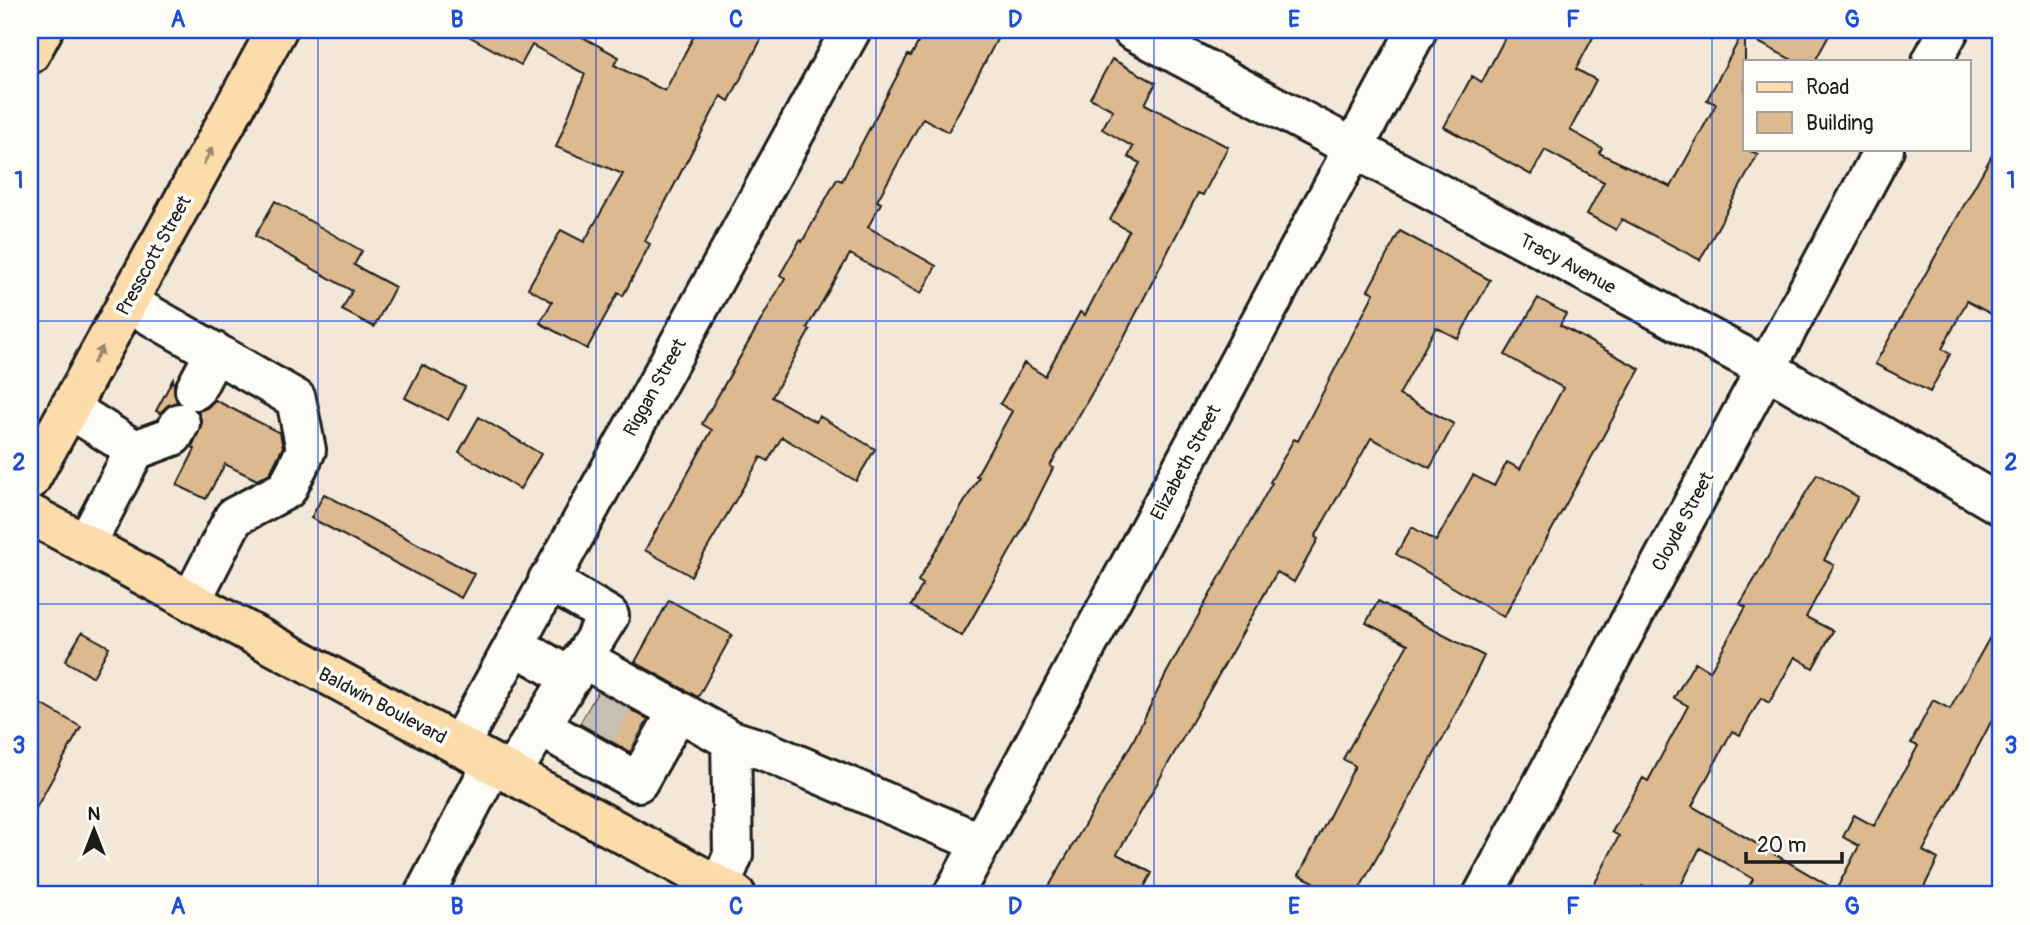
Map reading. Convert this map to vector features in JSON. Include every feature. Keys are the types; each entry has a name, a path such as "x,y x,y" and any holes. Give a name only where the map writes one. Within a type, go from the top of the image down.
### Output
{"main road":[{"path":"30,54 43,30"},
{"name":"Presscott Street","path":"30,480 277,30"},
{"name":"Baldwin Boulevard","path":"30,514 502,769 609,830 728,891"}],"street":[{"name":"Riggan Street","path":"459,746 851,30"},
{"name":"Tracy Avenue","path":"1132,30 1764,368 2000,505"},
{"name":"Elizabeth Street","path":"953,895 1417,30"},
{"path":"1933,60 1950,30"},
{"name":"Cloyde Street","path":"1483,895 1883,150"},
{"path":"127,302 296,399 306,450 287,489 234,517 191,601"},
{"path":"86,544 135,450 173,436 215,352"},
{"path":"69,408 135,450"},
{"path":"424,895 502,769 577,684 609,615 548,580"},
{"path":"515,645 577,684 678,711 731,740 763,750 981,843"},
{"path":"609,830 638,782 653,741 678,711"},
{"path":"541,727 638,782"},
{"path":"728,891 733,855 731,740"}],"building":[{"path":"458,30 570,30 619,57 614,65 665,91 697,30 766,30 729,101 721,96 645,241 650,244 623,296 618,293 587,349 540,323 552,302 528,288 561,230 584,242 623,174 556,147 585,74 532,45 521,65"},
{"path":"925,30 1002,30 948,132 923,118 877,201 881,203 868,227 936,266 921,294 850,254 807,328 810,330 772,397 816,422 819,416 875,449 856,481 782,437 768,461 761,457 691,576 645,550 712,430 702,424 785,278 780,275 837,179 842,181 908,55 911,56"},
{"path":"1509,30 1597,30 1576,69 1596,80 1570,130 1602,148 1599,153 1671,187 1716,104 1707,100 1742,34 1734,30 1832,30 1816,60 1792,60 1745,35 1743,150 1758,154 1700,260 1622,219 1616,230 1587,214 1604,182 1545,150 1531,175 1444,127 1472,76 1482,82"},
{"path":"1112,59 1156,83 1145,104 1228,147 1203,195 1198,193 1124,337 1050,466 1053,468 1021,532 962,636 911,606 923,584 918,581 979,477 976,476 1012,411 1000,404 1024,363 1045,376 1080,312 1085,315 1129,231 1110,220 1140,163 1128,157 1133,147 1102,129 1113,110 1090,98"},
{"path":"2000,141 2000,319 1967,301 1942,349 1950,354 1930,392 1875,364"},
{"path":"275,201 362,251 354,265 395,287 374,327 342,310 352,291 255,236"},
{"path":"1400,231 1490,280 1458,339 1436,327 1399,395 1454,424 1430,468 1371,438 1315,537 1318,539 1294,582 1277,572 1117,854 1152,873 1140,895 1044,895 1133,741 1167,672 1294,439 1298,441 1374,293 1368,290"},
{"path":"1538,298 1566,314 1560,325 1640,369 1504,617 1396,554 1412,527 1436,541 1473,475 1494,486 1507,462 1520,469 1563,388 1505,355"},
{"path":"422,365 465,387 448,420 405,398"},
{"path":"173,379 177,402 168,405 160,413 156,411"},
{"path":"215,400 280,433 283,447 270,473 257,480 225,464 206,499 177,485 195,449 192,447 202,423 198,411 207,408"},
{"path":"479,417 541,454 520,489 459,452"},
{"path":"1817,474 1858,497 1824,560 1834,565 1806,617 1833,631 1813,668 1795,657 1769,703 1761,698 1740,735 1732,731 1692,806 1836,890 1859,846 1843,837 1854,815 1874,826 1918,746 1911,743 1933,700 1950,709 2000,619 2000,705 1923,851 1938,859 1920,895 1744,895 1753,879 1700,848 1676,895 1660,895 1642,886 1638,895 1589,895 1619,836 1612,832 1643,778 1648,781 1688,706 1674,698 1695,662 1710,671 1746,607 1740,604"},
{"path":"324,494 474,574 461,598 311,518"},
{"path":"669,600 732,635 698,697 635,662"},
{"path":"1378,601 1484,656 1446,733 1356,895 1307,895 1314,882 1299,875 1355,766 1343,759 1408,644 1366,623"},
{"path":"82,632 109,647 93,677 65,661"},
{"path":"598,692 648,719 630,752 580,724"},
{"path":"43,705 81,727 30,819 30,729"}],"tunnel":[{"path":"590,706 645,738"}]}
